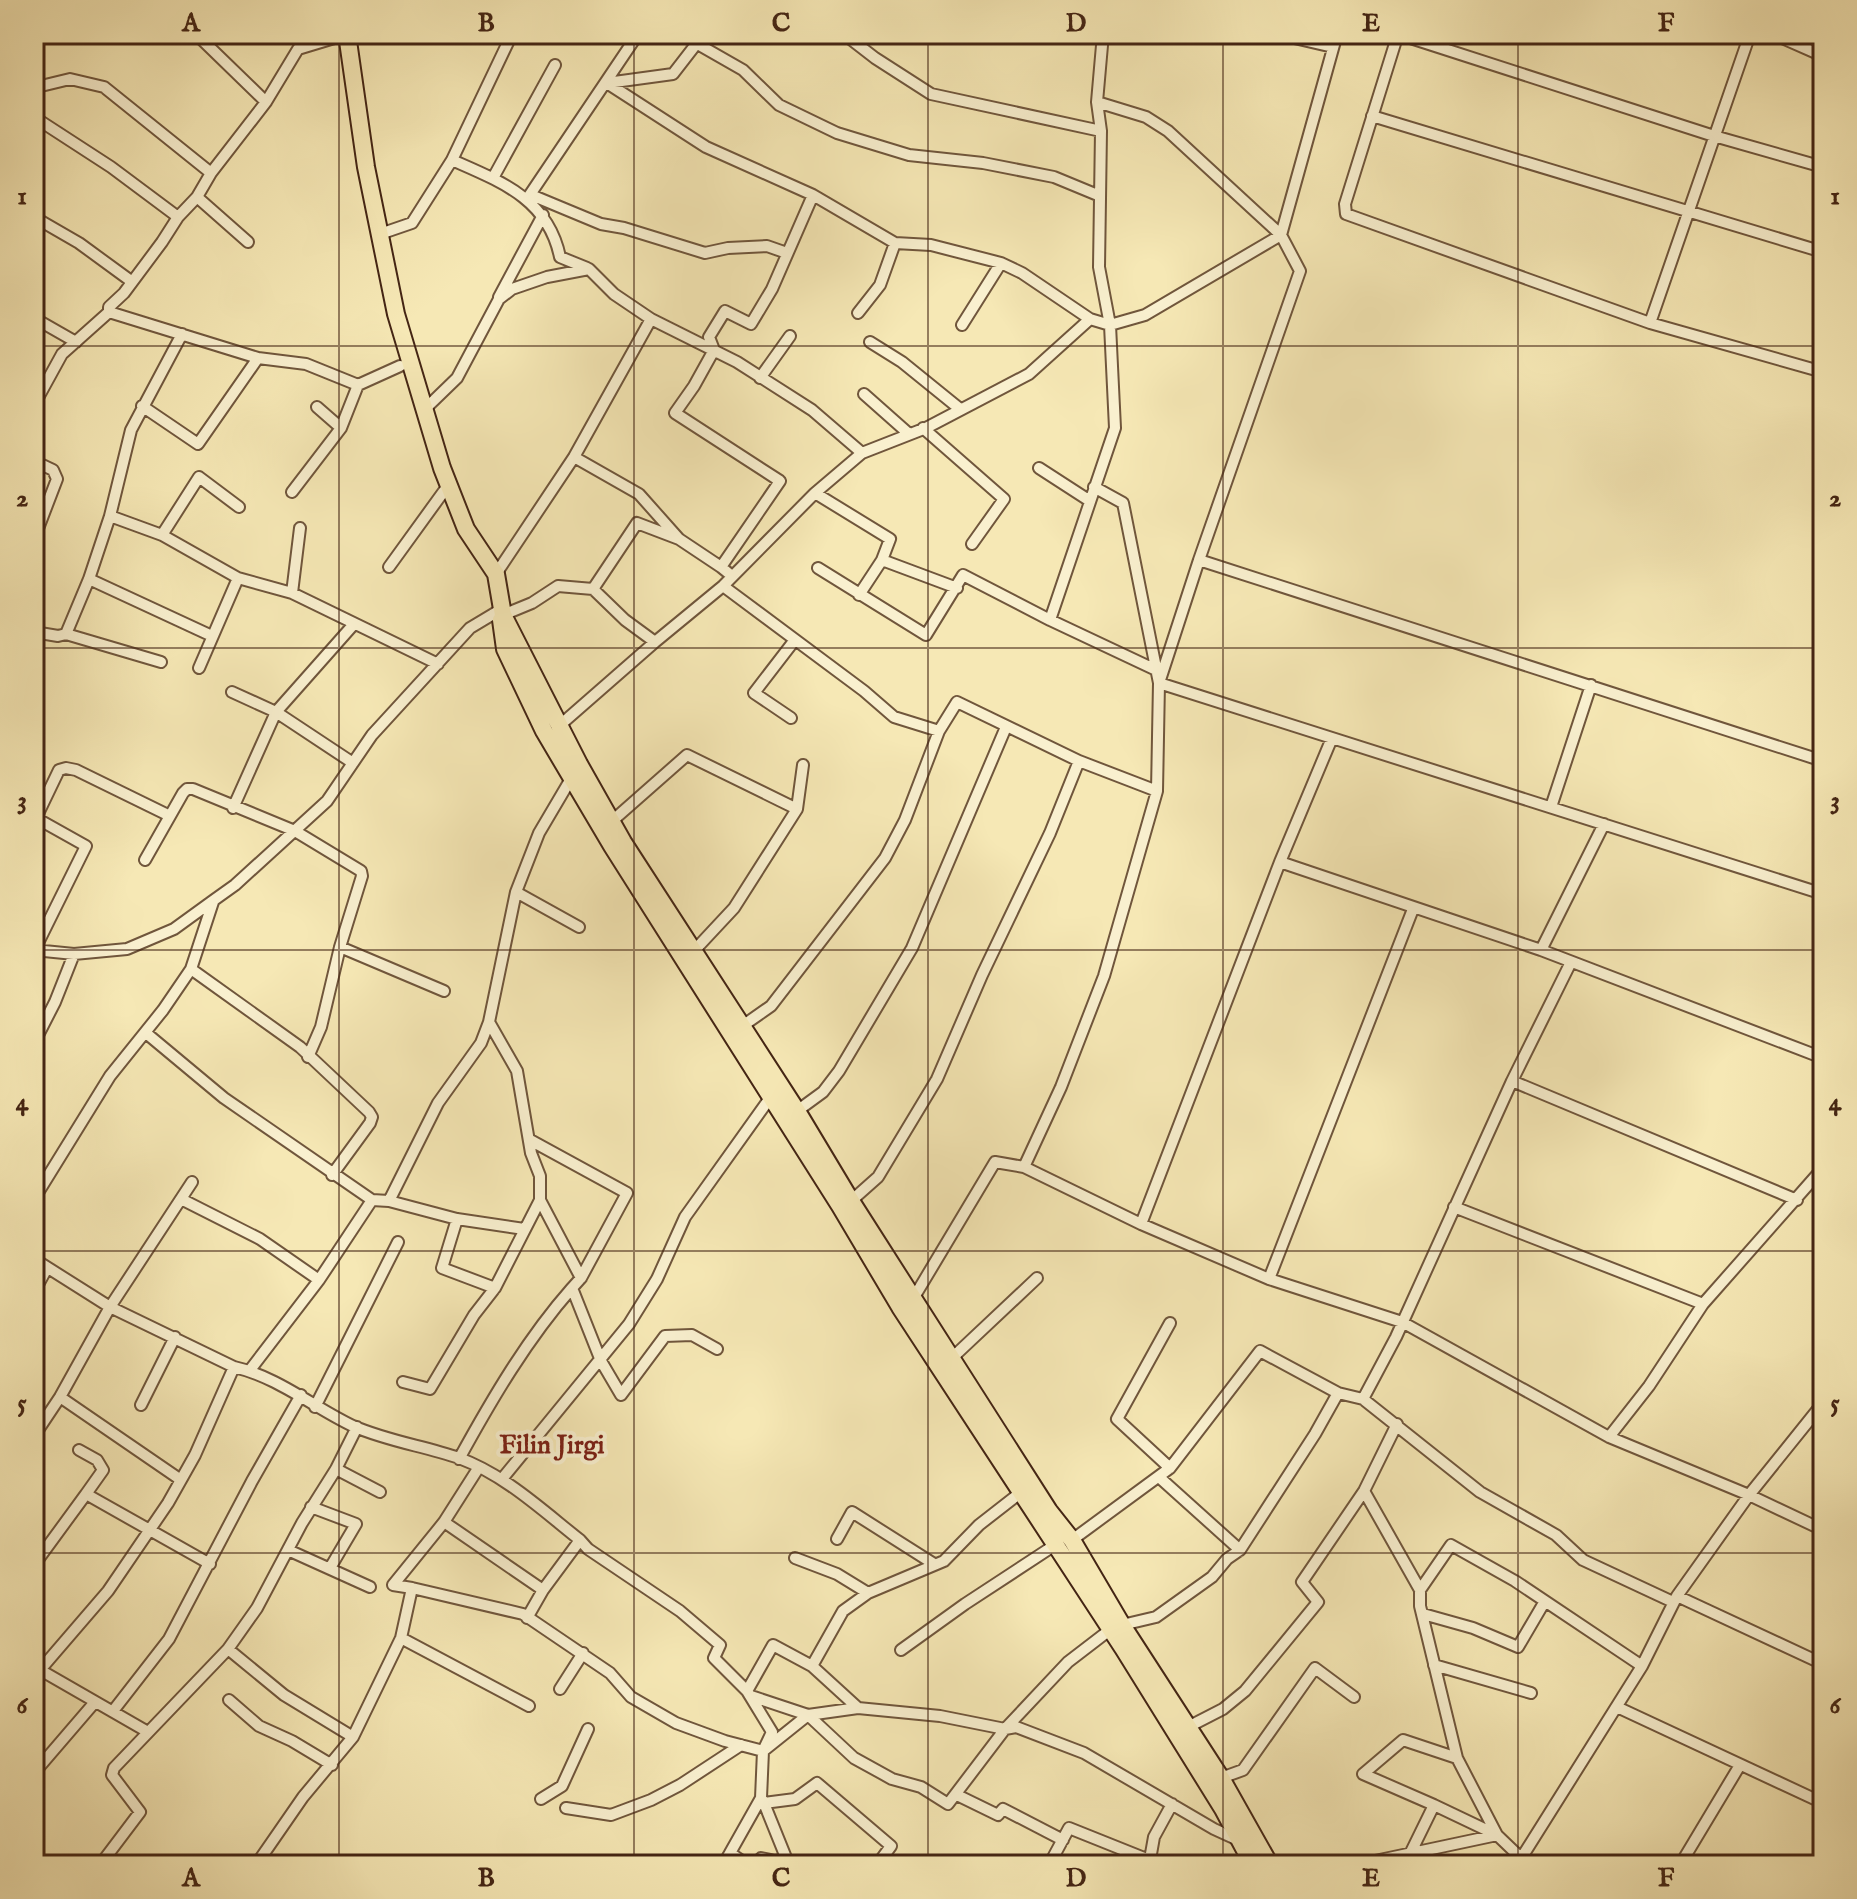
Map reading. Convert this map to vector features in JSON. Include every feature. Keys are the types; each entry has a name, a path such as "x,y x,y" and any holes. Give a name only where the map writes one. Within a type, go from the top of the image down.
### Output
{"main road":[{"path":"343,35 396,314 442,468 466,529 496,574 505,649 544,731 612,846 900,1307 1072,1540 1116,1627 1253,1865"},
{"path":"343,35 352,132 400,366 460,530 559,726 611,822 692,953 797,1111 952,1358 1000,1446 1020,1493 1188,1727 1270,1865"}],"street":[{"path":"196,34 266,102"},
{"path":"380,234 412,223 452,160 512,34"},
{"path":"527,199 638,34"},
{"path":"680,34 743,70 779,105 837,133 909,155 983,163 1054,177 1100,196"},
{"path":"844,34 931,94 1101,131"},
{"path":"1050,620 1115,428 1110,325 1099,267 1101,131 1097,102 1103,34"},
{"path":"1277,34 1333,47"},
{"path":"607,83 706,147 813,195 895,243 931,245 1001,263 1022,273 1090,319 1110,325 1145,315 1281,235 1337,34"},
{"path":"1823,167 1714,136 1398,34 1345,204 1346,214 1650,323 1823,372"},
{"path":"1650,323 1750,34"},
{"path":"1773,34 1823,56"},
{"path":"34,405 62,354 109,312 109,307 197,197 211,173 266,102 298,49 343,35"},
{"path":"607,83 673,74 697,43"},
{"path":"493,178 555,65"},
{"path":"34,96 41,86 70,79 104,87 211,173"},
{"path":"1024,1167 1061,1087 1104,976 1157,791 1159,683 1300,271 1281,235 1168,131 1146,117 1097,102"},
{"path":"1372,116 1823,252"},
{"path":"34,117 111,167 178,217"},
{"path":"452,160 493,178 527,199 543,215 556,236 560,257 589,269 614,294 651,319 714,350 812,410 862,453"},
{"path":"714,350 709,337 725,311 751,324 772,289 813,195"},
{"path":"197,197 248,242"},
{"path":"527,199 536,197 601,224 705,253 767,246 787,253"},
{"path":"425,409 457,378 543,215"},
{"path":"34,217 79,243 131,281"},
{"path":"858,313 880,285 895,243"},
{"path":"962,325 1001,263"},
{"path":"499,299 512,289 547,277 589,269"},
{"path":"109,312 258,358 306,364 358,385"},
{"path":"34,318 76,342"},
{"path":"496,574 574,457 651,319"},
{"path":"559,726 723,586 815,493 862,453 923,428 1029,374 1090,319"},
{"path":"66,634 110,516 131,430 182,334"},
{"path":"760,378 790,336"},
{"path":"870,342 902,362 960,409"},
{"path":"714,350 675,413 780,481 721,567"},
{"path":"142,406 198,444 258,358"},
{"path":"292,492 341,428 358,385 400,366"},
{"path":"864,394 908,433"},
{"path":"317,407 341,428"},
{"path":"923,428 1004,499 972,544"},
{"path":"574,457 639,494 679,539"},
{"path":"34,461 53,470 57,479 34,539"},
{"path":"1039,468 1090,501"},
{"path":"162,535 199,477 239,507"},
{"path":"1094,487 1123,503 1159,683"},
{"path":"389,567 444,491"},
{"path":"815,493 890,539 882,560 859,595"},
{"path":"110,516 162,535 238,578 292,593 438,664"},
{"path":"593,589 637,523 679,539 732,576"},
{"path":"292,593 300,528"},
{"path":"882,560 957,588"},
{"path":"1199,560 1823,761"},
{"path":"818,568 926,635 963,575 1154,669"},
{"path":"199,668 238,578"},
{"path":"89,579 212,636"},
{"path":"170,816 76,770 59,770 35,820 86,846 35,949 74,954 127,949 174,929 214,900 327,801 372,735 470,628 502,612 532,603 558,586 593,589 625,620 655,642"},
{"path":"723,586 894,717 939,731"},
{"path":"233,808 276,712 354,624"},
{"path":"34,632 58,636 66,634 161,662"},
{"path":"791,718 754,693 794,641"},
{"path":"1159,683 1823,894"},
{"path":"1551,807 1591,685"},
{"path":"232,692 276,712 353,763"},
{"path":"741,1027 771,1006 885,858 905,820 939,731 957,702 1079,761 1157,791"},
{"path":"797,1111 823,1092 839,1071 912,948 1006,727"},
{"path":"1141,1224 1280,862 1332,738"},
{"path":"611,822 687,755 797,809"},
{"path":"851,1201 878,1177 937,1079 982,975 1050,833 1079,761"},
{"path":"692,953 734,908 797,809 803,765"},
{"path":"389,1201 438,1103 481,1043 489,1022 516,892 539,833 572,777"},
{"path":"145,860 187,789 295,831 361,871 321,1027 308,1057"},
{"path":"1541,950 1604,824"},
{"path":"1280,862 1541,950 1823,1058"},
{"path":"516,892 579,927"},
{"path":"34,1199 110,1076 146,1033 191,969 214,900"},
{"path":"1269,1279 1413,909"},
{"path":"340,947 444,991"},
{"path":"34,1043 74,954"},
{"path":"1363,1399 1571,962"},
{"path":"191,969 300,1047 372,1117 332,1175"},
{"path":"489,1022 517,1071 531,1153 540,1176 540,1200 581,1278"},
{"path":"146,1033 224,1098 372,1200 389,1201 457,1219 524,1229"},
{"path":"1512,1081 1797,1200"},
{"path":"502,1479 601,1361 657,1279 685,1217 770,1098"},
{"path":"459,1459 506,1378 549,1314 581,1278 627,1193 530,1140"},
{"path":"913,1299 995,1162 1024,1167 1141,1224 1269,1279 1402,1322 1609,1437 1749,1495 1823,1530"},
{"path":"1609,1437 1649,1386 1703,1304 1823,1168"},
{"path":"34,1436 60,1397 110,1307 192,1182"},
{"path":"181,1199 260,1239 319,1280"},
{"path":"250,1370 319,1280 372,1200"},
{"path":"403,1382 430,1389 474,1315 495,1288 540,1200"},
{"path":"1454,1207 1703,1304"},
{"path":"457,1219 442,1268 495,1288"},
{"path":"315,1407 398,1242"},
{"path":"34,1259 110,1307 234,1367 250,1370 357,1427 459,1459 502,1479 588,1549 680,1611 720,1645 714,1658 749,1693 772,1732 763,1751 762,1800 788,1862 761,1858 755,1865"},
{"path":"34,1292 47,1268"},
{"path":"952,1358 1037,1278"},
{"path":"572,1288 601,1361 621,1395 665,1336 692,1335 717,1349"},
{"path":"1170,1323 1117,1419 1170,1468"},
{"path":"141,1405 175,1337"},
{"path":"1072,1540 1170,1468 1260,1351 1338,1393 1363,1399 1480,1492 1556,1535 1583,1560 1823,1664"},
{"path":"148,1732 36,1671 99,1604 149,1531 181,1480 234,1367"},
{"path":"749,1693 808,1715 854,1758 892,1779 921,1787 948,1804 1005,1729 1068,1662 1116,1627 1156,1617 1212,1577 1227,1559 1240,1550 1338,1393"},
{"path":"113,1711 169,1639 301,1395"},
{"path":"60,1397 181,1480"},
{"path":"1364,1491 1420,1590 1420,1606 1457,1758 1497,1835 1519,1862 1642,1666 1675,1599 1749,1495 1823,1403"},
{"path":"1188,1727 1223,1709 1245,1691 1318,1602 1302,1582 1364,1491 1397,1424"},
{"path":"100,1865 140,1812 112,1772 228,1649 266,1593 357,1427"},
{"path":"34,1565 103,1470 97,1460 79,1450"},
{"path":"479,1467 444,1522 393,1585 523,1614 583,1653 610,1673 631,1697 653,1710 676,1723 763,1751"},
{"path":"336,1469 380,1492"},
{"path":"1160,1478 1240,1550"},
{"path":"812,1666 843,1611 868,1593 944,1561 979,1525 1020,1493"},
{"path":"86,1494 210,1564"},
{"path":"311,1507 356,1524 330,1568"},
{"path":"837,1539 852,1512 934,1564"},
{"path":"444,1522 543,1590"},
{"path":"527,1618 543,1590 580,1540"},
{"path":"901,1650 1055,1545"},
{"path":"1420,1590 1451,1545 1545,1601 1642,1666"},
{"path":"288,1550 370,1587"},
{"path":"795,1558 837,1574 868,1593"},
{"path":"256,1865 303,1797 353,1737 401,1638 412,1588"},
{"path":"1423,1614 1473,1628 1518,1647 1545,1601"},
{"path":"401,1638 529,1706"},
{"path":"749,1693 773,1645 812,1666 858,1708"},
{"path":"228,1649 284,1695 353,1737"},
{"path":"560,1689 583,1653"},
{"path":"1434,1665 1531,1693"},
{"path":"1221,1778 1243,1770 1315,1668 1354,1697"},
{"path":"229,1700 259,1726 332,1765"},
{"path":"34,1773 95,1702"},
{"path":"1617,1707 1823,1803"},
{"path":"763,1751 808,1715 858,1708 940,1716 1005,1729 1016,1727 1084,1753 1238,1840"},
{"path":"541,1799 562,1786 588,1729"},
{"path":"1457,1758 1403,1740 1363,1774 1497,1835"},
{"path":"566,1808 611,1815 680,1785 741,1745"},
{"path":"1680,1865 1740,1765"},
{"path":"762,1800 795,1799 817,1783 891,1846 877,1865"},
{"path":"957,1795 998,1815 1003,1809 1063,1840"},
{"path":"723,1865 762,1800"},
{"path":"1049,1865 1069,1828 1149,1862 1154,1837 1172,1804"},
{"path":"1410,1854 1434,1805"},
{"path":"1356,1865 1497,1835"},
{"path":"730,1853 748,1865"}],"district":[{"name":"Filin Jirgi","path":"552,1445"}]}
